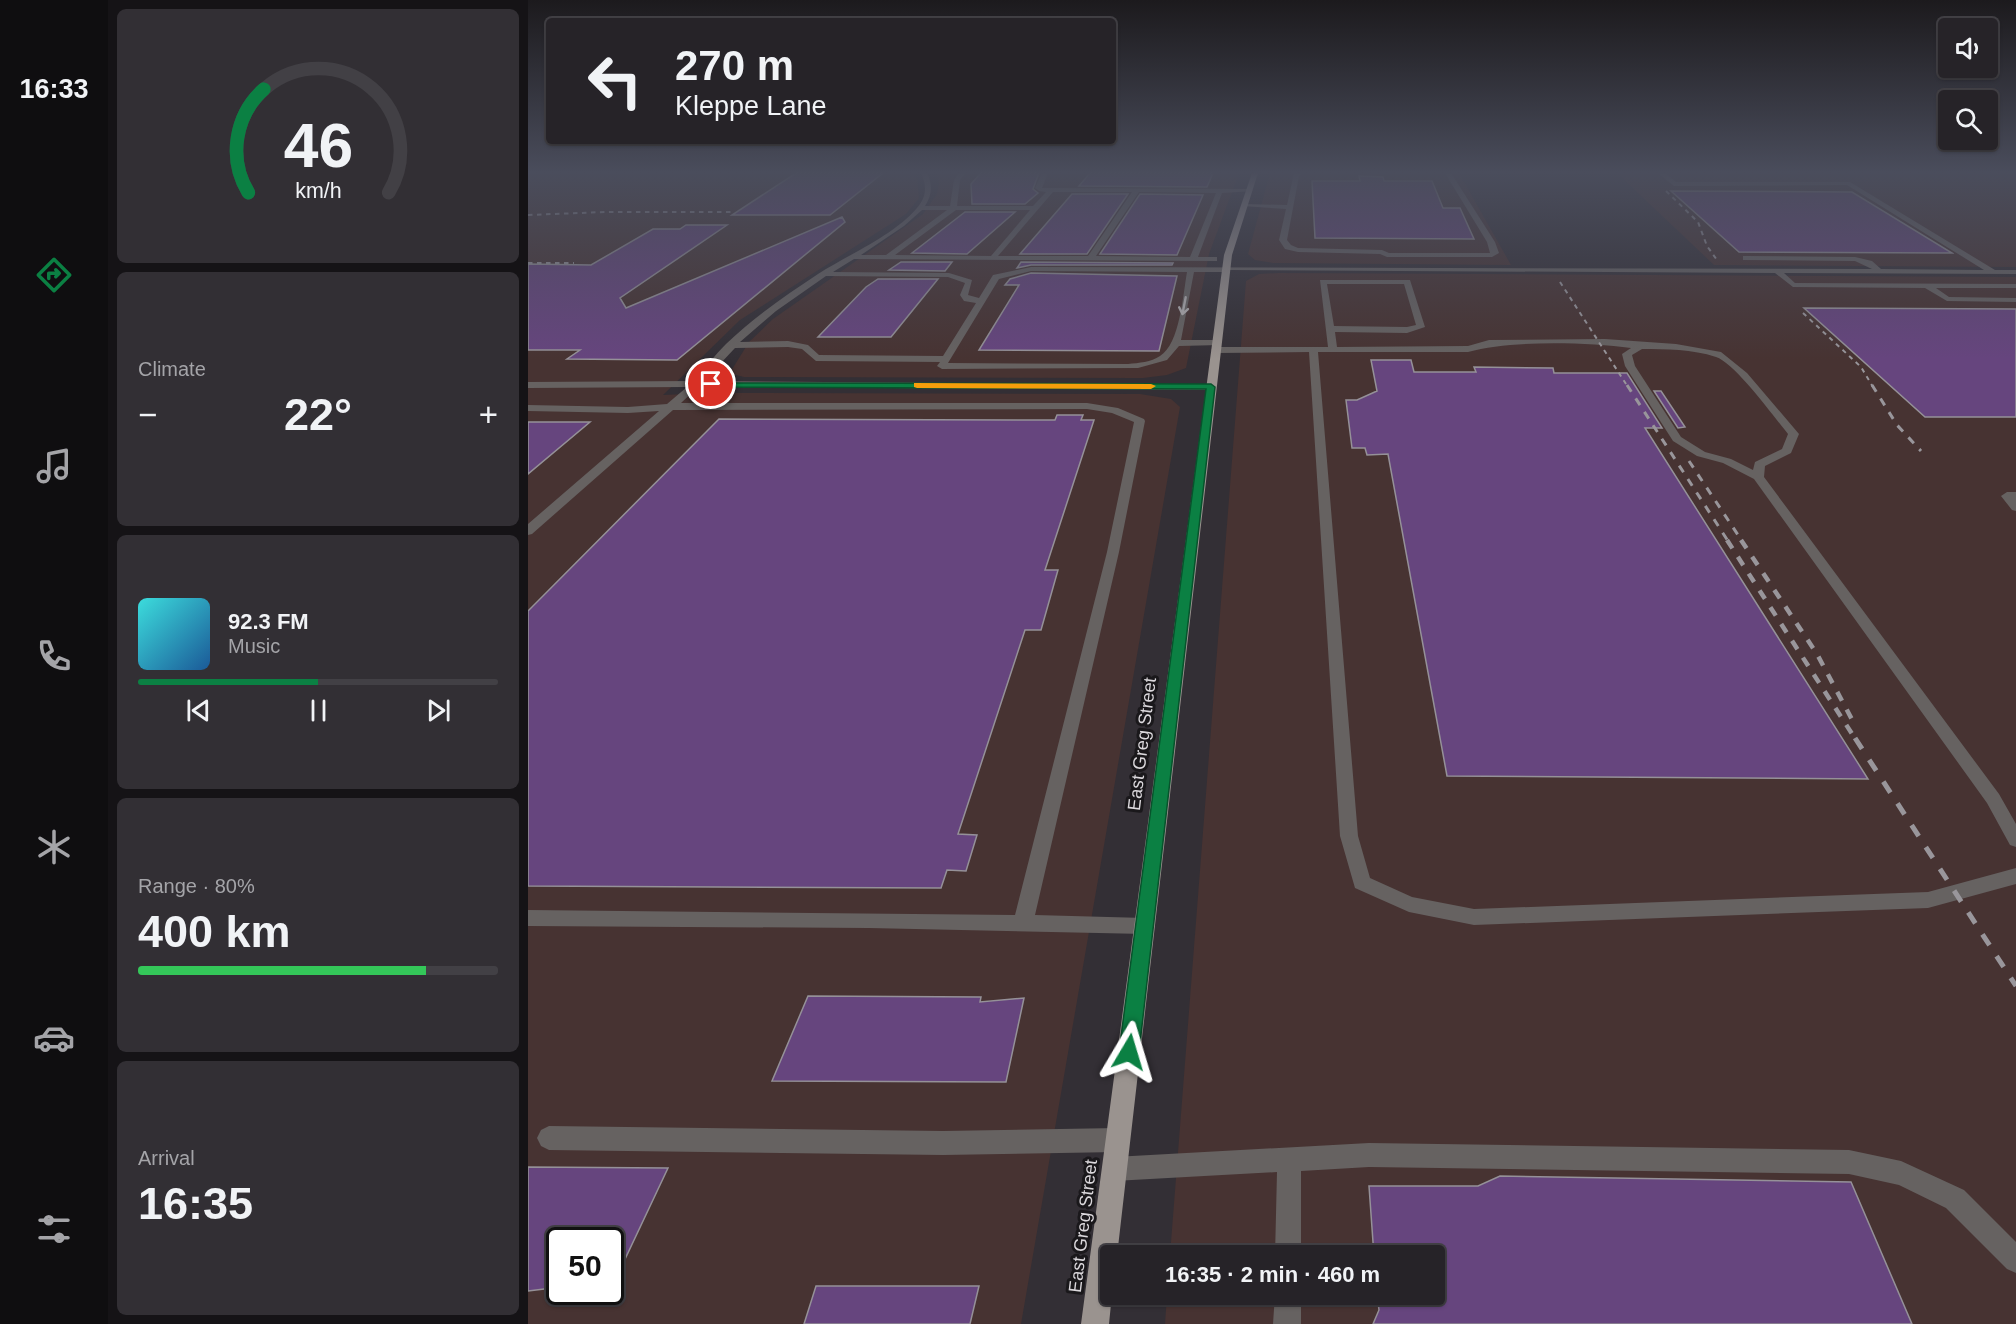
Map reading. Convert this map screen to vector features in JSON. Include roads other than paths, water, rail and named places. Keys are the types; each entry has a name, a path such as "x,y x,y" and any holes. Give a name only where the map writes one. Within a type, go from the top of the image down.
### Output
{"main road":[{"name":"East Greg Street","path":"1095,1324 1216,346 1227,266 1236,235"}],"street":[{"path":"528,531 672,406 696,384 730,345 767,312 886,235"},
{"path":"888,257 917,235"},
{"path":"994,258 996,252 1012,235"},
{"path":"1091,258 1107,235"},
{"path":"1193,259 1203,235"},
{"path":"1284,235 1283,240 1286,246 1298,250 1382,252 1387,255 1485,256 1495,253 1486,235"},
{"path":"1932,235 1994,272"},
{"path":"1387,255 1390,268"},
{"path":"852,257 1193,259 1227,266"},
{"path":"1746,258 1855,259 1869,263 1980,264"},
{"path":"1772,258 1788,271"},
{"path":"1869,263 1879,271"},
{"path":"1934,263 1947,272"},
{"path":"928,385 996,277 1031,269 1191,270 1227,266 2016,272"},
{"path":"730,345 788,344 805,347 816,358 994,366 1128,367 1149,363 1168,355 1177,343 1191,270"},
{"path":"1777,271 1793,285 2016,286"},
{"path":"1906,271 1947,299 2016,300"},
{"path":"824,274 950,275 969,282 964,295 967,299 981,301"},
{"path":"1329,329 1407,330 1419,328 1407,282 1332,280 1323,282 1329,329 1333,349"},
{"path":"1177,343 1313,349 1468,349 1489,343 1605,342 1694,350 1721,355 1744,375 1794,434 1787,451 1759,464 1758,477"},
{"path":"1640,346 1627,354 1630,366 1677,439 1701,454 1726,461 1758,477 1994,800 2016,840"},
{"path":"1313,349 1349,836 1362,883 1409,904 1474,917 1929,900 2016,876"},
{"path":"981,386 994,366"},
{"path":"1085,386 1091,367"},
{"path":"528,385 1211,387"},
{"path":"565,409 597,386"},
{"path":"528,408 628,410 672,406 1087,406 1114,410 1140,421 1113,552 1023,923"},
{"path":"2016,496 2007,496 2016,507"},
{"path":"528,918 1145,926"},
{"path":"549,1138 943,1143 1118,1140"},
{"path":"1114,1169 1369,1155 1850,1162 1901,1173 1955,1199 2016,1260"},
{"path":"1288,1245 1289,1160"},
{"path":"1287,1324 1288,1305"}],"railway":[{"path":"1703,235 1707,246 1717,260"},
{"path":"528,263 574,263"},
{"path":"1560,282 1628,387"},
{"path":"1803,313 1861,367 1873,387"},
{"path":"1627,385 1728,541"},
{"path":"1872,385 1897,425 1921,451"},
{"path":"1689,461 1742,541"},
{"path":"1727,540 1856,740"},
{"path":"1741,540 1817,654 1856,727"},
{"path":"1855,738 2016,986"}]}
